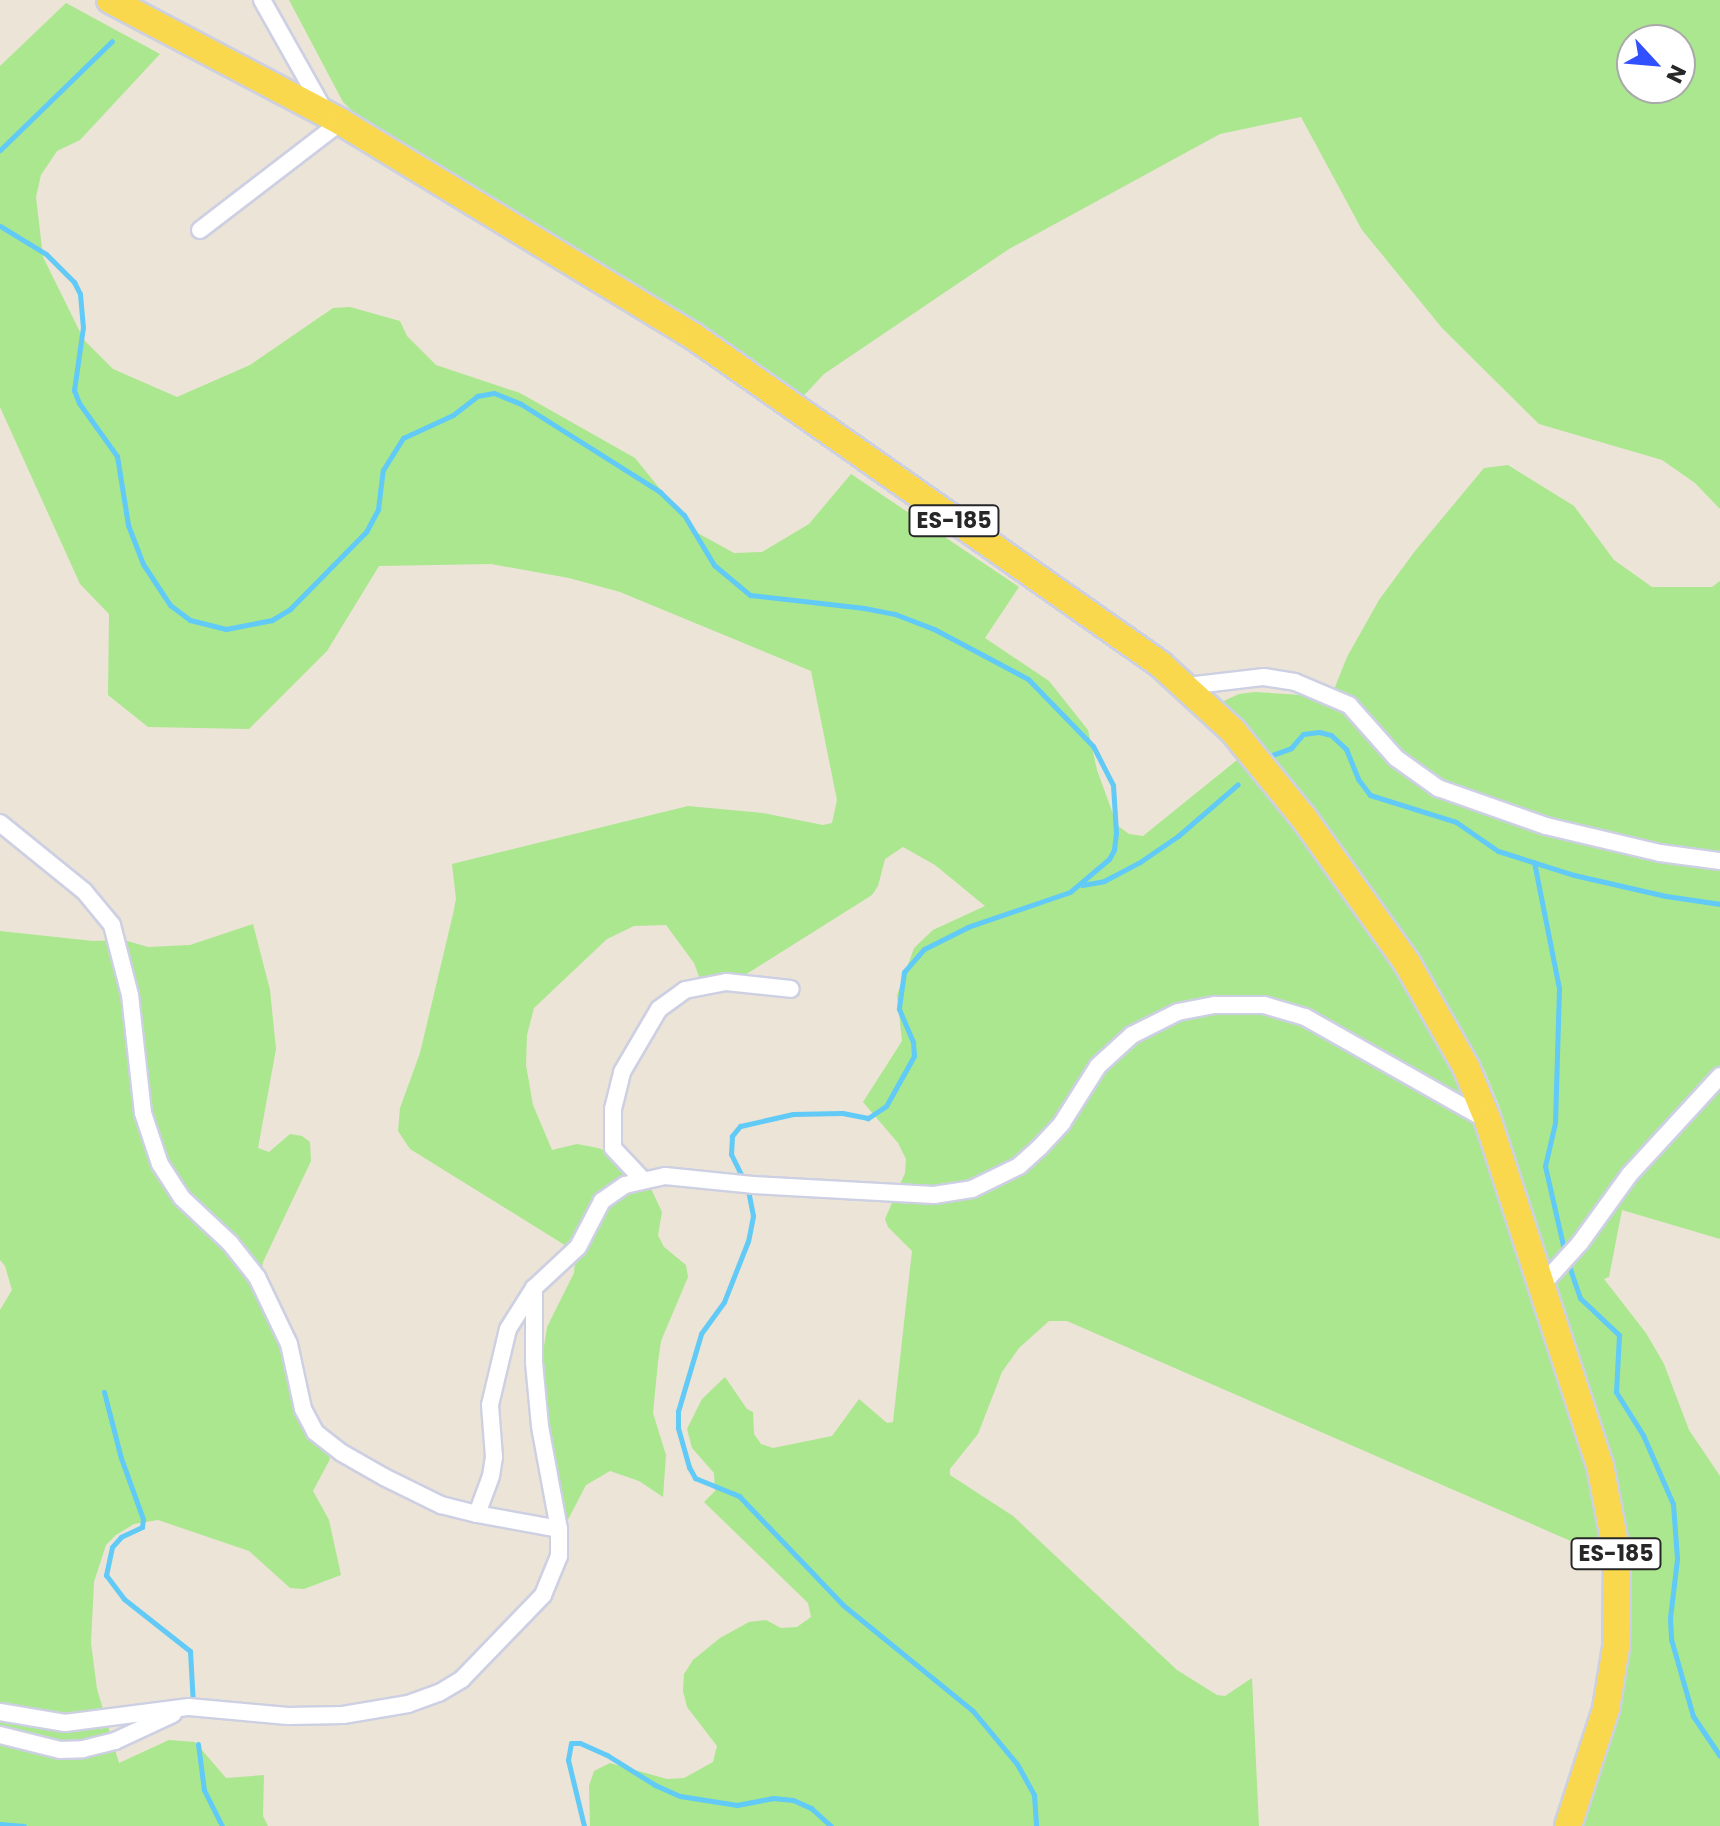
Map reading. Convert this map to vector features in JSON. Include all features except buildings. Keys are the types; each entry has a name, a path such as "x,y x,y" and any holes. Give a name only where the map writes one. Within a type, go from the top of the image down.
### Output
{"main road":[{"name":"ES-185","path":"110,0 333,118 693,336 1187,686 1233,731 1303,817 1407,963 1452,1039 1488,1121 1600,1465 1613,1525 1618,1585 1616,1647 1606,1709 1568,1826"}],"street":[{"path":"200,230 333,118 262,0"},
{"path":"1187,686 1264,677 1295,682 1349,705 1396,758 1438,788 1546,826 1660,853 1720,861"},
{"path":"0,823 84,891 112,925 130,995 143,1113 160,1164 182,1198 230,1243 257,1277 289,1344 303,1409 315,1432 342,1453 441,1505 559,1529"},
{"path":"643,1180 613,1148 613,1109 622,1072 659,1009 685,990 714,984 745,983 791,989"},
{"path":"477,1514 494,1457 490,1405 508,1329 534,1288 578,1247 602,1201 612,1191 643,1180 691,1177 748,1185 934,1195 985,1184 1019,1166 1040,1147 1062,1123 1098,1066 1132,1035 1178,1012 1215,1005 1264,1005 1305,1017 1488,1121"},
{"path":"1540,1287 1580,1243 1630,1174 1720,1076"},
{"path":"0,1712 65,1723 189,1707 288,1716 343,1715 408,1704 439,1693 462,1679 487,1657 543,1595 559,1556 559,1529 539,1413 534,1362 534,1288"},
{"path":"0,1735 60,1750 83,1749 115,1741 189,1707"}],"green space":[{"path":"289,0 1720,0 1720,509 1695,483 1662,460 1539,424 1442,328 1362,230 1301,117 1220,134 1009,249 824,374 794,406 568,244 388,146 343,102"},
{"path":"66,3 160,54 80,140 57,151 41,175 36,197 43,257 84,340 113,369 177,397 250,365 333,308 350,307 400,321 407,336 436,365 520,393 635,458 694,531 734,553 762,552 809,524 851,474 1019,587 985,638 1049,681 1088,730 1097,770 1117,825 1129,834 1143,836 1237,760 1257,777 1375,933 1463,1083 1595,1491 1605,1556 1067,1321 1049,1321 1019,1348 1002,1372 978,1434 950,1469 950,1475 1013,1516 1177,1670 1217,1695 1225,1696 1252,1678 1259,1826 590,1826 589,1786 594,1771 610,1763 667,1779 684,1778 713,1762 717,1746 687,1707 683,1691 684,1674 693,1660 720,1638 749,1622 766,1620 781,1628 797,1627 811,1617 808,1603 704,1502 715,1491 714,1473 692,1448 687,1429 702,1399 725,1377 747,1409 753,1412 754,1434 761,1444 773,1448 832,1436 859,1399 887,1423 893,1422 912,1251 888,1227 885,1219 905,1173 906,1159 898,1143 863,1102 902,1041 897,995 914,948 933,930 985,906 935,865 903,847 885,859 878,886 872,895 732,983 703,987 694,963 666,925 634,926 607,939 534,1008 527,1035 526,1065 533,1105 552,1150 577,1144 598,1148 620,1156 645,1176 662,1212 658,1235 664,1247 686,1265 688,1277 661,1341 658,1362 653,1413 666,1455 663,1497 639,1481 610,1471 586,1485 561,1533 540,1372 547,1327 574,1273 576,1252 410,1149 398,1131 400,1108 420,1053 453,914 456,899 452,864 688,806 763,813 823,825 832,823 837,800 811,671 620,592 569,578 491,564 379,566 327,651 249,729 148,727 108,695 109,614 80,584 0,407 0,66"},
{"path":"1508,465 1574,506 1614,560 1652,587 1712,587 1720,581 1720,1239 1622,1210 1609,1277 1604,1279 1646,1333 1664,1364 1689,1430 1720,1476 1720,1826 1582,1826 1627,1667 1631,1629 1630,1570 1607,1439 1500,1108 1484,1069 1410,942 1261,747 1217,704 1239,694 1255,692 1331,697 1347,657 1379,600 1415,551 1484,468"},
{"path":"253,924 270,990 276,1049 258,1148 269,1152 290,1134 302,1136 310,1142 311,1161 263,1262 260,1279 330,1459 313,1491 329,1520 341,1575 304,1589 290,1588 249,1551 158,1520 134,1524 116,1535 106,1545 94,1582 91,1643 97,1689 119,1763 169,1740 195,1742 226,1778 264,1775 263,1816 268,1826 0,1826 0,1310 12,1290 5,1266 0,1260 0,931 93,941 124,940 148,947 190,945"}],"waterway":[{"path":"0,150 112,41"},
{"path":"0,226 46,254 74,282 80,294 83,327 74,390 79,403 117,456 128,525 143,564 170,605 190,620 226,629 272,620 290,609 366,532 378,509 383,470 403,438 453,415 477,396 494,393 521,404 660,492 684,515 714,565 750,595 864,608 895,614 934,629 1028,679 1093,746 1113,785 1116,833 1114,850 1109,859 1070,892 968,927 924,949 904,972 899,1009 913,1042 914,1056 886,1106 868,1118 842,1113 793,1114 740,1126 732,1136 731,1154 744,1181"},
{"path":"1264,758 1291,748 1303,734 1319,732 1331,735 1346,749 1358,779 1370,795 1456,822 1498,851 1574,875 1666,896 1720,904"},
{"path":"1082,885 1104,881 1140,862 1178,836 1238,784"},
{"path":"1534,862 1559,988 1555,1123 1545,1166 1565,1254"},
{"path":"748,1190 753,1216 748,1241 724,1302 701,1334 678,1411 678,1428 689,1467 695,1478 739,1496 843,1605 973,1711 1017,1764 1034,1795 1036,1826"},
{"path":"1568,1263 1580,1298 1619,1335 1616,1392 1643,1435 1673,1504 1677,1559 1670,1618 1671,1639 1693,1716 1720,1756"},
{"path":"104,1392 121,1458 143,1519 142,1527 121,1537 112,1547 106,1575 124,1599 190,1651 193,1705"},
{"path":"584,1826 568,1760 571,1743 580,1743 607,1755 655,1785 680,1796 737,1805 773,1798 793,1800 811,1808 831,1826"},
{"path":"198,1744 204,1790 222,1826"},
{"path":"0,1824 24,1826"}]}
